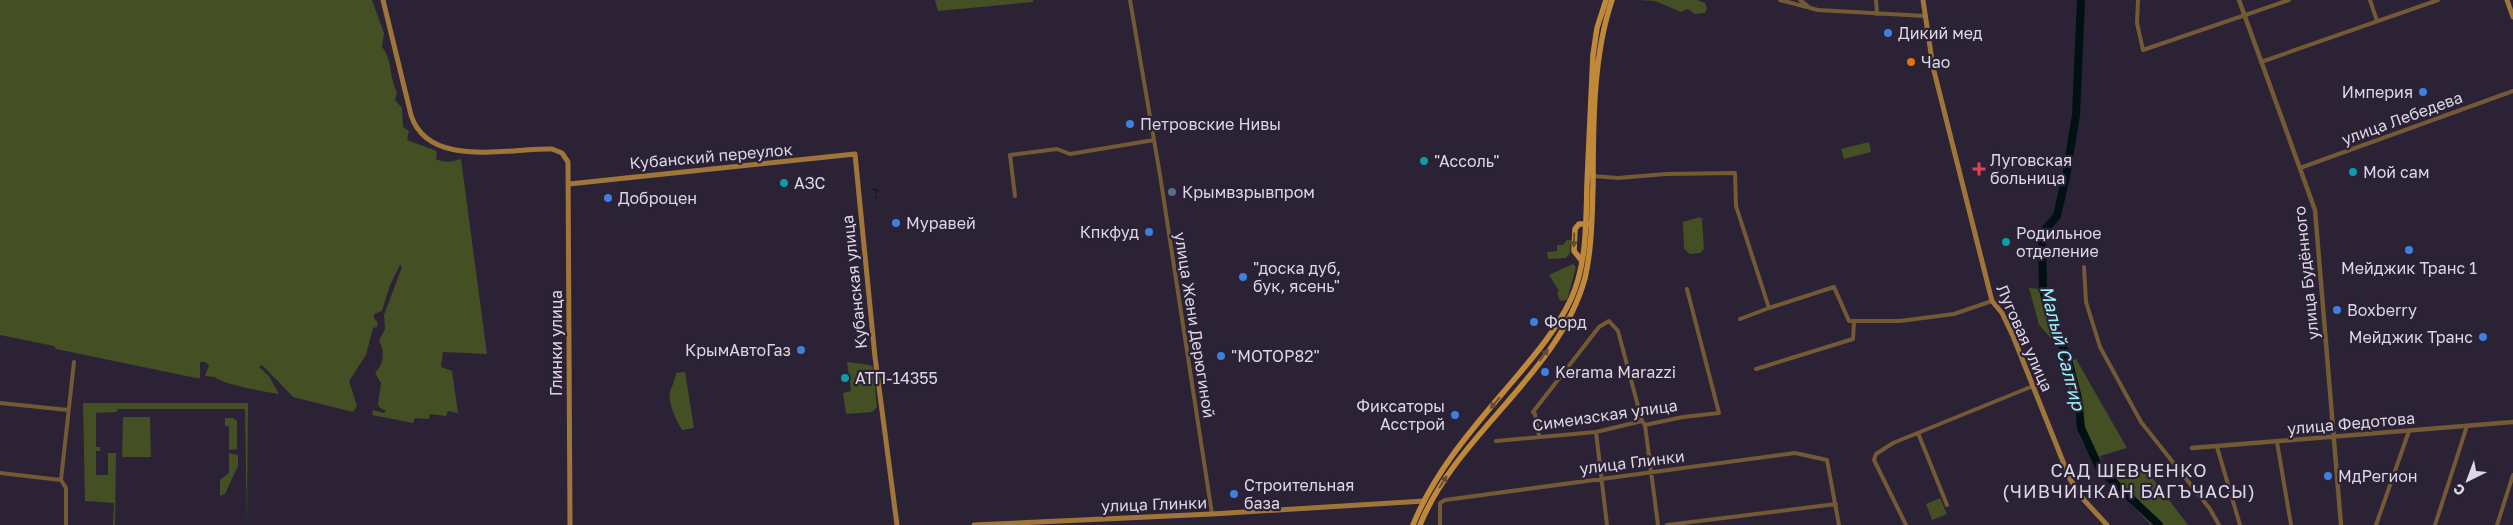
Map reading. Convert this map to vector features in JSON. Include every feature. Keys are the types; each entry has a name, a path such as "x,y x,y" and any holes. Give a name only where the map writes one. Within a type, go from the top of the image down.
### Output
{"main road":[{"name":"Глинки улица","path":"383,0 414,122 424,137 440,147 457,151 552,149 562,153 568,162 570,525"},
{"path":"1413,525 1424,501 1455,451 1533,358 1556,327 1572,298 1582,261 1588,224 1593,55 1606,0"},
{"path":"1420,525 1449,472 1533,370 1564,324 1574,305 1584,278 1593,176 1601,42 1612,0"},
{"name":"Луговая улица","path":"1923,0 1933,67 1992,302 2002,313 2070,480 2078,493 2107,525"},
{"path":"2507,0 2513,17"},
{"name":"Кубанский переулок","path":"569,184 855,154"},
{"name":"Кубанская улица","path":"855,154 875,357 897,525"},
{"path":"1582,261 1574,251 1575,229 1577,225 1588,224"},
{"name":"улица Глинки","path":"974,525 1212,514 1424,501"}],"street":[{"name":"улица Жени Дерюгиной","path":"1130,0 1154,140 1212,514"},
{"path":"1780,0 1818,10 1925,16"},
{"path":"1800,0 1810,8"},
{"path":"1876,0 1878,14"},
{"path":"2140,0 2138,23 2143,50 2289,0"},
{"name":"улица Будённого","path":"2239,0 2315,210 2341,525"},
{"path":"2370,0 2377,21"},
{"path":"2261,62 2438,0"},
{"name":"улица Лебедева","path":"2300,168 2513,91"},
{"path":"1016,196 1010,155 1057,149 1070,154 1154,140"},
{"path":"1593,176 1618,178 1666,174 1735,173 1736,206 1769,308"},
{"path":"2084,267 2086,302 2100,347 2141,422 2210,509 2219,525"},
{"path":"1740,319 1834,287 1847,320 1854,322 1900,321 1954,314 1992,302"},
{"name":"Симеизская улица","path":"1496,441 1596,432 1644,423 1719,413 1687,289"},
{"path":"1539,436 1533,412 1599,327 1609,321 1618,331 1644,423 1658,525"},
{"path":"1756,369 1852,339 1854,322"},
{"path":"66,525 66,488 61,480 74,362"},
{"path":"1906,525 1875,457 1888,445 2033,386"},
{"path":"0,403 68,410"},
{"name":"улица Федотова","path":"2192,448 2513,422"},
{"path":"2435,525 2467,426"},
{"path":"2376,525 2409,431"},
{"path":"1596,432 1607,525"},
{"path":"1918,433 1947,505"},
{"path":"2277,442 2291,525"},
{"path":"2217,447 2240,525"},
{"name":"улица Глинки","path":"1440,525 1440,503 1445,500 1795,453 1827,460 1836,504"},
{"path":"0,473 61,480"},
{"path":"2497,525 2512,483 2513,474"},
{"path":"1668,525 1836,504 1839,525"}],"green space":[{"path":"0,0 372,0 384,33 382,47 388,58 397,92 395,100 402,108 403,127 409,131 407,140 434,150 437,152 436,159 449,162 461,159 487,354 443,352 441,367 452,371 458,413 448,411 446,416 430,414 429,419 415,418 413,423 372,415 373,410 384,413 386,411 379,407 378,404 381,383 375,373 383,357 379,341 385,329 384,315 402,267 400,265 390,285 382,311 374,314 374,318 378,323 377,327 373,328 366,355 349,381 357,406 353,412 293,397 262,365 259,367 269,376 279,394 234,385 215,377 205,376 209,365 205,362 200,362 200,378 196,378 56,349 54,346 0,335"},
{"path":"935,0 1033,0 1033,2 938,11"},
{"path":"1639,0 1697,0 1705,3 1707,9 1705,13 1695,14 1688,9 1681,12 1655,1"},
{"path":"1869,142 1871,152 1844,159 1841,149"},
{"path":"1700,217 1704,220 1702,220 1704,249 1700,253 1690,254 1684,249 1683,222"},
{"path":"1567,240 1571,240 1570,253 1566,258 1548,259 1547,252 1557,251 1557,245 1563,245"},
{"path":"1573,264 1576,267 1567,300 1560,301 1557,293 1559,291 1549,275"},
{"path":"2029,288 2052,290 2053,319 2073,360 2076,359 2127,448 2100,456 2103,467 2110,474 2141,463 2188,525 2151,525 2098,469 2081,439 2059,347 2039,325"},
{"path":"847,362 873,367 877,407 872,412 846,414 843,393 851,391"},
{"path":"685,372 694,428 682,430 673,412 670,392 676,373"},
{"path":"83,403 248,403 247,525 245,409 118,409 116,412 96,413 96,447 100,447 100,451 96,451 96,475 108,475 108,453 116,453 115,525 113,525 114,503 85,501"},
{"path":"123,417 150,417 151,457 122,457"},
{"path":"225,418 233,418 237,421 237,449 229,450 229,426 225,426"},
{"path":"229,453 238,455 238,466 225,494 220,496 220,480 229,473"},
{"path":"1940,498 1947,514 1932,520 1926,504"}],"waterway":[{"name":"Малый Салгир","path":"2081,0 2076,115 2057,216 2042,233 2043,289 2047,307 2069,363 2078,398 2081,428 2100,469 2159,525"},
{"path":"873,189 878,191 876,194"}],"place":[{"name":"Дикий мед","path":"1888,33"},
{"name":"Чао","path":"1911,62"},
{"name":"Империя","path":"2423,92"},
{"name":"Петровские Нивы","path":"1130,124"},
{"name":"\"Ассоль\"","path":"1424,161"},
{"name":"Луговская больница","path":"1979,169"},
{"name":"Мой сам","path":"2353,172"},
{"name":"АЗС","path":"784,183"},
{"name":"Крымвзрывпром","path":"1172,192"},
{"name":"Доброцен","path":"608,198"},
{"name":"Муравей","path":"896,223"},
{"name":"Кпкфуд","path":"1149,232"},
{"name":"Родильное отделение","path":"2006,242"},
{"name":"Мейджик Транс 1","path":"2409,250"},
{"name":"\"доска дуб, бук, ясень\"","path":"1243,277"},
{"name":"Boxberry","path":"2337,310"},
{"name":"Форд","path":"1534,322"},
{"name":"Мейджик Транс","path":"2483,337"},
{"name":"КрымАвтоГаз","path":"801,350"},
{"name":"\"МОТОР82\"","path":"1221,356"},
{"name":"Kerama Marazzi","path":"1545,372"},
{"name":"АТП-14355","path":"845,378"},
{"name":"Фиксаторы Асстрой","path":"1455,415"},
{"name":"МдРегион","path":"2328,476"},
{"name":"Строительная база","path":"1234,494"}],"district":[{"name":"САД ШЕВЧЕНКО (ЧИВЧИНКАН БАГЪЧАСЫ)","path":"2129,481"}]}
